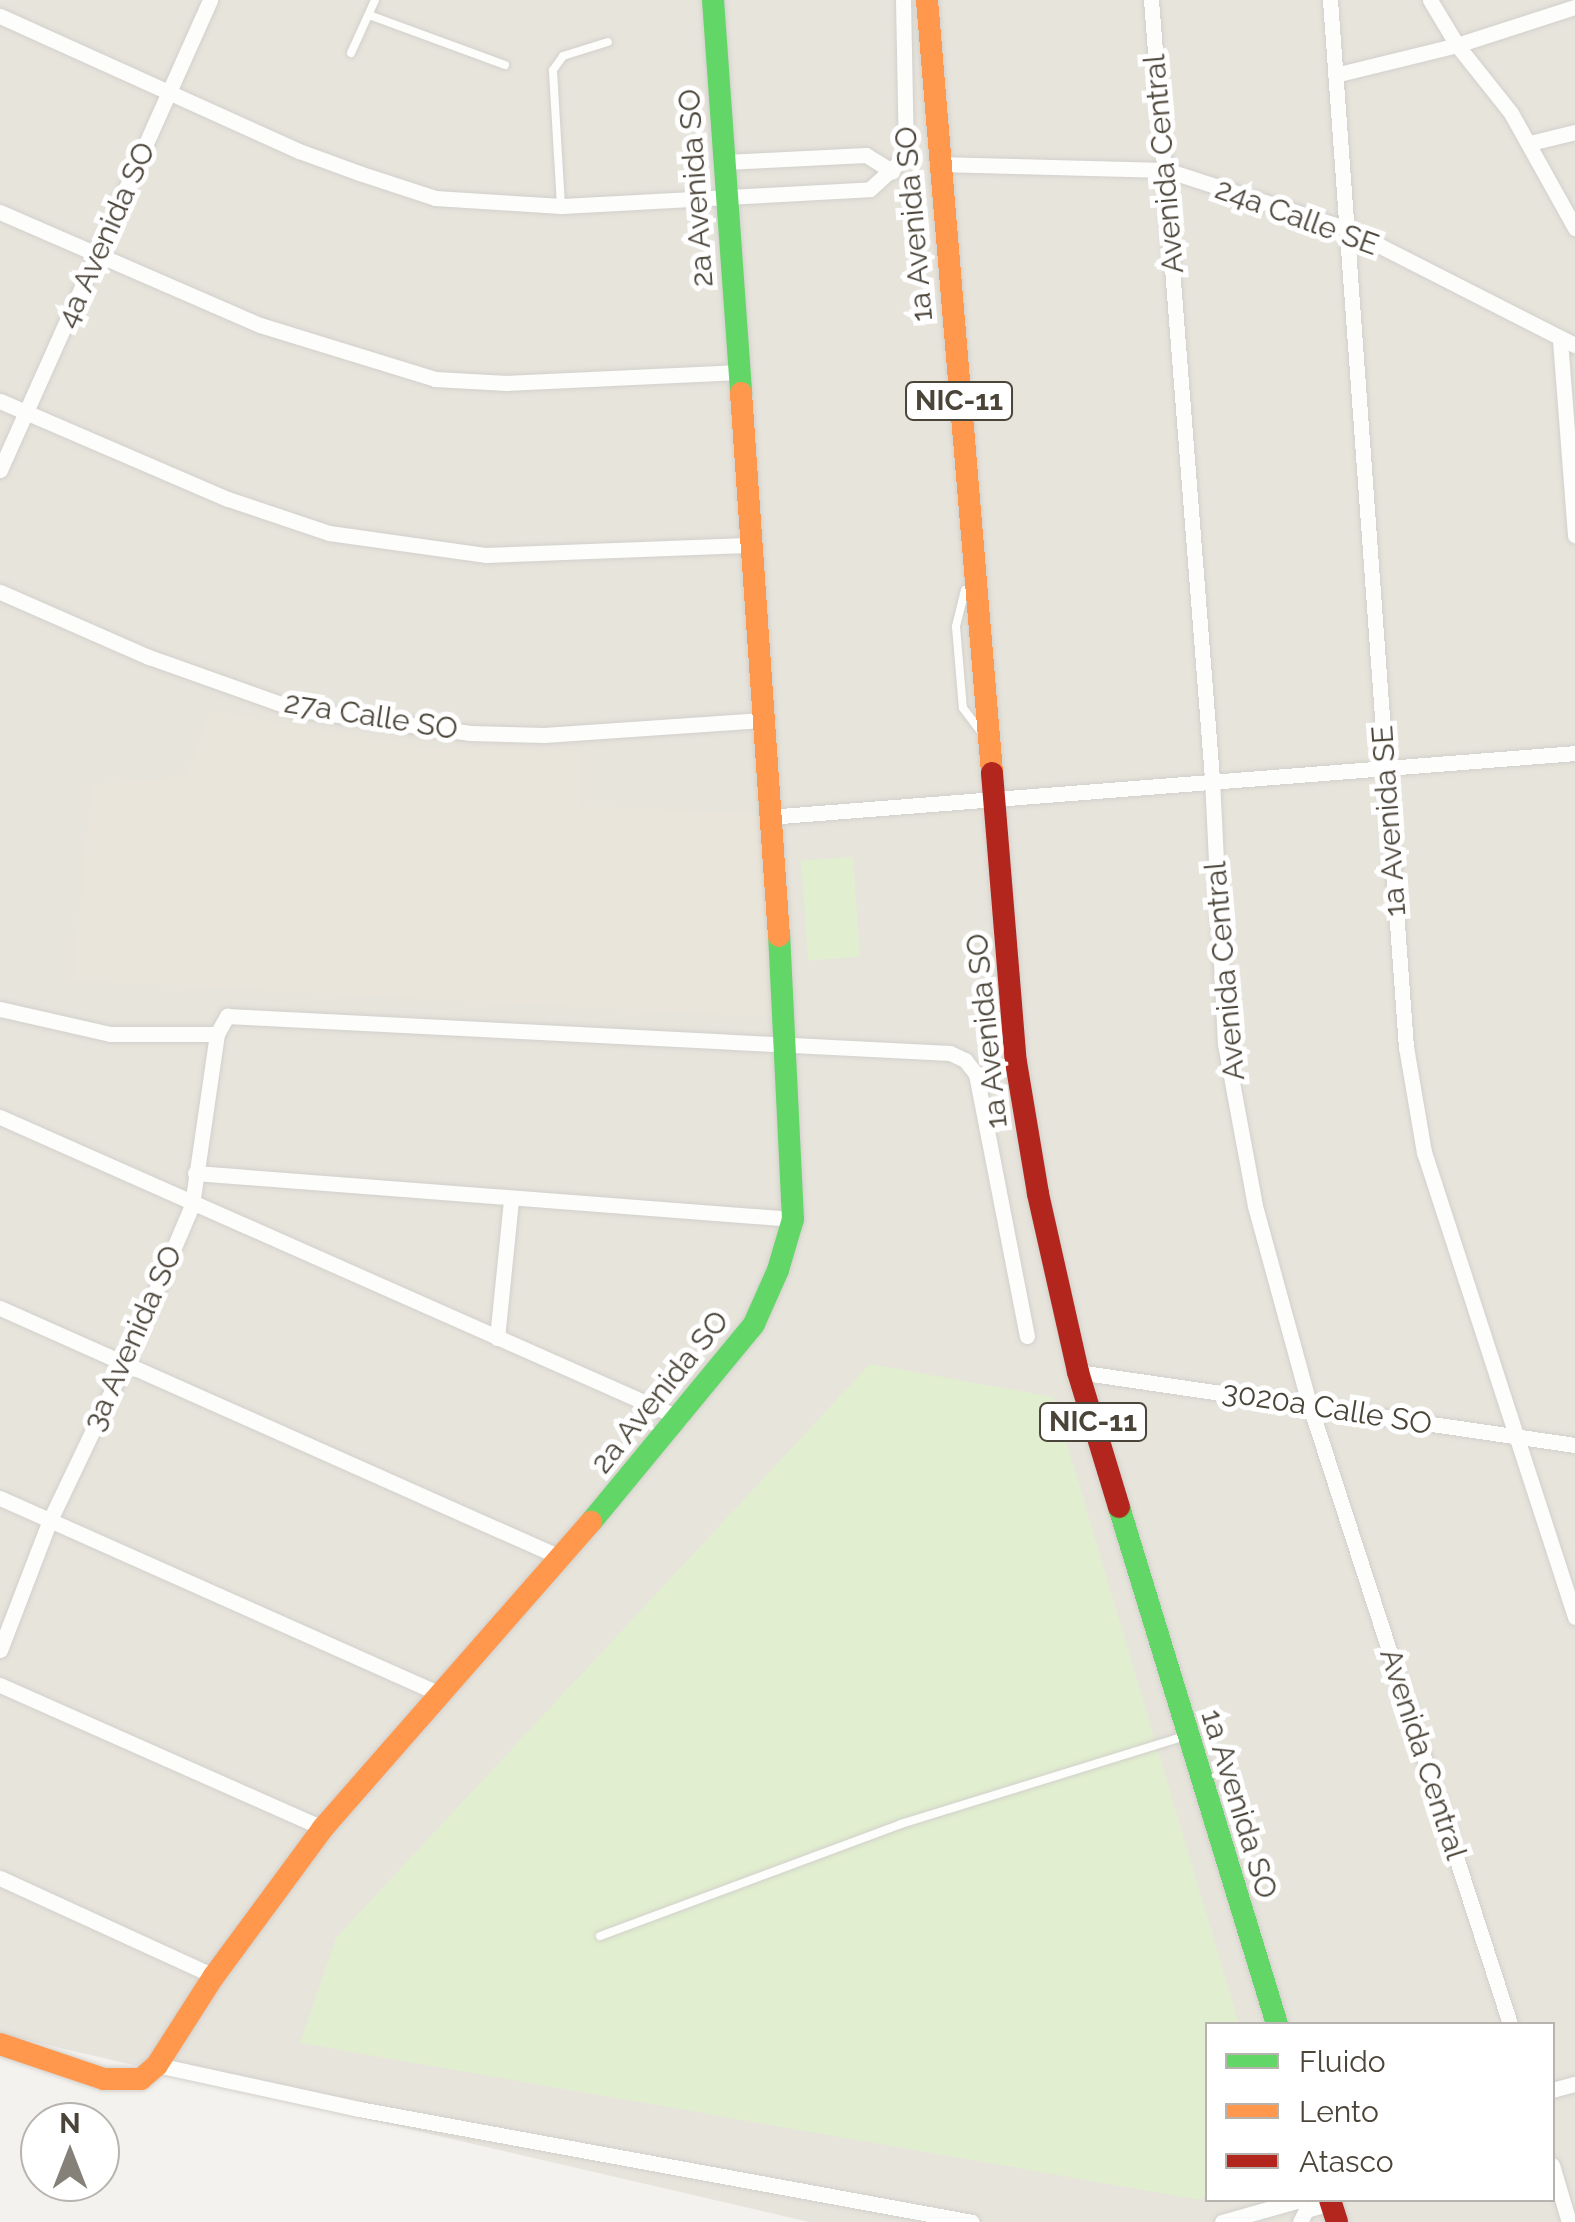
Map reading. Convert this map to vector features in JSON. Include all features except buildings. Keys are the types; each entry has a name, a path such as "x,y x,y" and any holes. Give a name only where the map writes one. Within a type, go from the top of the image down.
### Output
{"main road":[{"name":"2a Avenida SO","path":"158,2064 214,1976 323,1828 562,1558 754,1324 793,1219 787,1047 712,0"},
{"name":"1a Avenida SO","path":"927,0 1016,1062 1038,1194 1078,1372 1276,2022"},
{"path":"0,2044 104,2079 141,2079 158,2064"}],"street":[{"name":"4a Avenida SO","path":"0,470 210,0"},
{"path":"0,16 299,151 434,198 560,206 870,190 906,156 904,0"},
{"name":"Avenida Central","path":"1151,0 1212,779 1225,1044 1255,1206 1309,1403 1509,2022"},
{"name":"1a Avenida SE","path":"1330,0 1406,1047 1424,1152 1575,1617"},
{"path":"1430,0 1530,143 1575,228"},
{"path":"1335,76 1458,45 1575,8"},
{"path":"1530,143 1575,132"},
{"path":"726,162 866,156 892,170"},
{"name":"24a Calle SE","path":"938,164 1166,170 1345,228 1568,342"},
{"path":"0,212 260,325 436,379 507,383 738,372"},
{"path":"1568,342 1575,536"},
{"path":"0,401 228,499 329,533 486,555 752,544"},
{"name":"27a Calle SO","path":"0,592 149,657 294,708 452,730 544,736 762,720"},
{"path":"768,817 996,801 1385,765 1575,753"},
{"path":"0,1010 110,1034 217,1034"},
{"name":"3a Avenida SO","path":"0,1650 50,1520 125,1363 192,1204 217,1034 227,1016 787,1047"},
{"path":"787,1047 950,1053 965,1060 976,1074 1026,1336"},
{"path":"0,1116 680,1418"},
{"path":"195,1173 793,1219"},
{"path":"497,1338 511,1199"},
{"path":"0,1308 562,1558"},
{"name":"3020a Calle SO","path":"1078,1372 1309,1403 1575,1446"},
{"path":"0,1498 440,1694"},
{"path":"0,1685 323,1828"},
{"path":"0,1878 214,1976"},
{"path":"158,2064 359,2110 972,2222"},
{"path":"1555,2176 1568,2222"},
{"path":"1222,2222 1293,2202"},
{"path":"1300,2222 1306,2210 1332,2208"}],"lane":[{"path":"351,53 375,0"},
{"path":"369,15 506,65"},
{"path":"560,206 553,70 562,56 608,42"},
{"path":"600,1936 901,1824 1186,1736"}],"shaded area":[{"path":"0,0 1575,0 1575,2222 809,2222 0,2034"},
{"path":"211,711 434,749 580,751 581,806 760,814 772,1017 73,980 92,784 186,777"}],"green space":[{"path":"853,857 860,957 808,960 801,861"},
{"path":"870,1364 1053,1397 1238,2022 1205,2022 1205,2194 1201,2200 300,2043 336,1938"}],"traffic: fast":[{"path":"713,0 741,393"},
{"path":"591,1522 754,1324 778,1270 793,1219 779,936"},
{"path":"1119,1507 1276,2022"}],"traffic: slow":[{"path":"927,0 992,773"},
{"path":"741,393 779,936"},
{"path":"0,2044 104,2079 141,2079 157,2065 214,1976 323,1828 591,1522"}],"traffic: jam":[{"path":"992,773 1016,1062 1038,1194 1078,1372 1119,1507"},
{"path":"1331,2202 1337,2222"}]}
